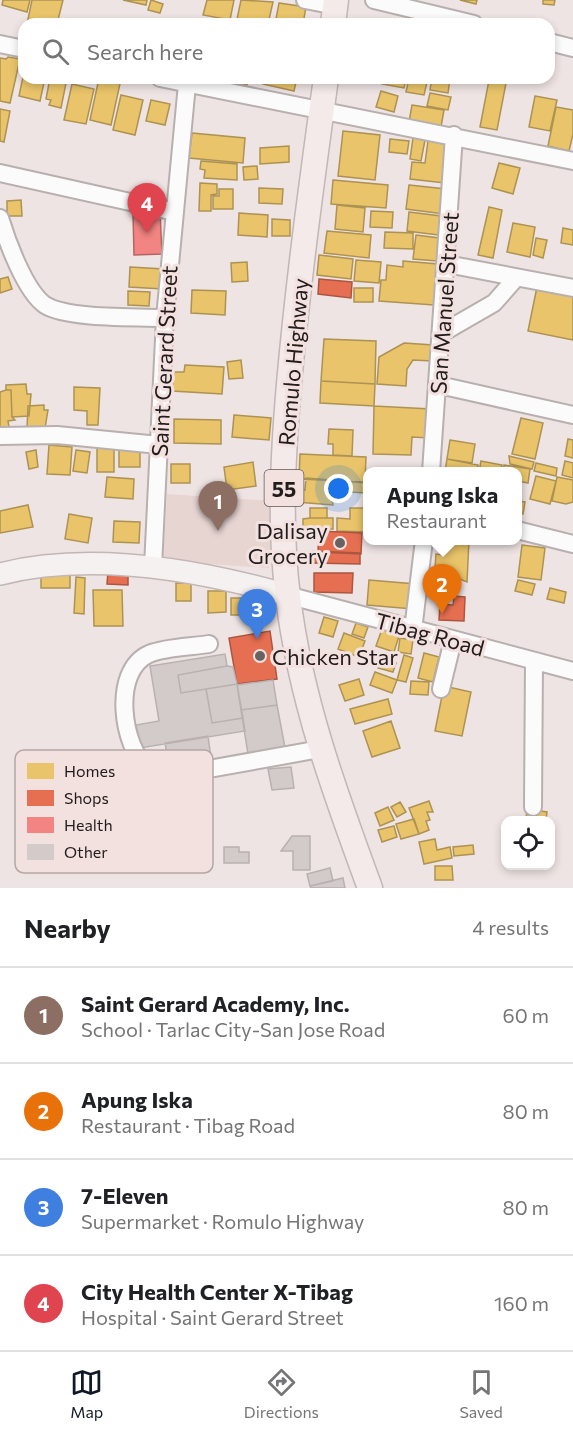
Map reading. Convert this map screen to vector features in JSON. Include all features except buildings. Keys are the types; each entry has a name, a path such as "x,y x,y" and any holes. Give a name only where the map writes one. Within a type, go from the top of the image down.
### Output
{"highway":[{"name":"Romulo Highway","path":"325,84 295,325 285,432 284,533 287,595 302,676 320,749 370,888"}],"main road":[{"path":"0,573 57,565 153,567 242,582 287,595"}],"street":[{"path":"305,0 335,10"},
{"path":"374,0 449,18"},
{"path":"0,44 18,48"},
{"path":"555,44 573,48"},
{"path":"187,84 454,135 573,161"},
{"name":"Saint Gerard Street","path":"153,567 165,318 187,84"},
{"name":"San Manuel Street","path":"431,467 439,385 454,135"},
{"path":"0,173 175,212"},
{"path":"0,218 36,298 45,305 58,311 80,314 165,318"},
{"path":"447,264 573,288"},
{"path":"442,333 494,303 509,290 516,278"},
{"path":"439,385 573,415"},
{"path":"0,436 57,435 159,445"},
{"path":"522,531 573,544"},
{"path":"413,630 423,545"},
{"name":"Tibag Road","path":"287,595 573,671"},
{"path":"441,689 453,640"},
{"path":"133,750 124,698 137,664 149,654 209,645"},
{"path":"533,807 534,661"},
{"path":"213,768 320,749"}],"shaded area":[{"path":"167,494 273,501 269,568 163,561"}],"place":[{"name":"City Health Center X-Tibag","path":"147,233"},
{"name":"Saint Gerard Academy, Inc.","path":"218,531"},
{"name":"Dalisay Grocery","path":"340,543"},
{"name":"Apung Iska","path":"442,614"},
{"name":"7-Eleven","path":"257,639"},
{"name":"Chicken Star","path":"260,656"}]}
